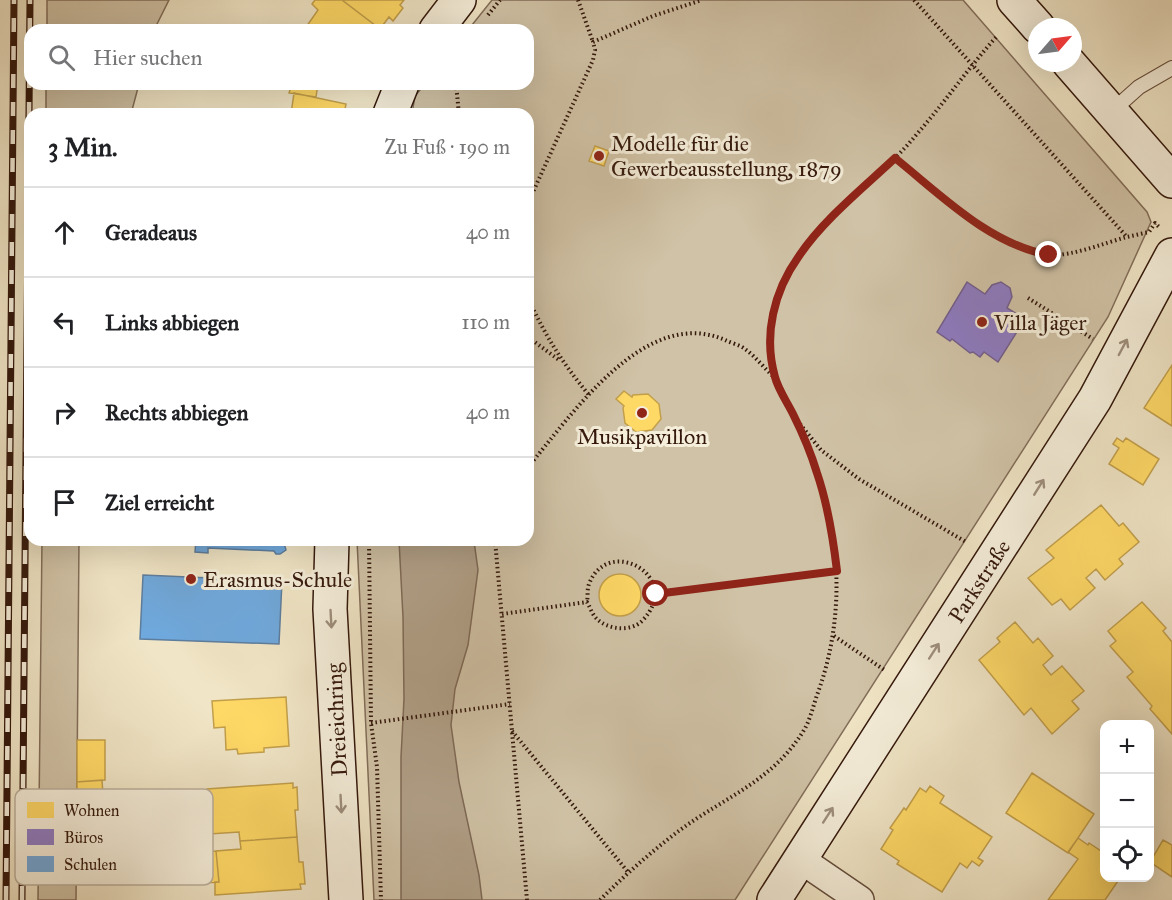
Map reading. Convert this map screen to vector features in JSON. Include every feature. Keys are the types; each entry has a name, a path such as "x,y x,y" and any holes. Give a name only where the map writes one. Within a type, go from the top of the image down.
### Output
{"street":[{"path":"441,24 459,0"},
{"path":"1014,0 1030,18"},
{"path":"1077,72 1172,181"},
{"path":"392,108 400,90"},
{"name":"Parkstraße","path":"774,900 1095,399 1172,255"},
{"name":"Dreieichring","path":"332,546 330,609 346,900"},
{"path":"800,859 860,900"}],"lane":[{"path":"1111,112 1138,87 1172,68"}],"path":[{"path":"534,190 593,60 595,50 593,42 578,0"},
{"path":"593,42 653,16 702,0"},
{"path":"914,0 1127,237"},
{"path":"600,900 628,872 681,829 751,786 779,762 805,729 822,682 834,636 837,571 830,518 817,471 798,424 775,378 770,348 772,312 781,288 799,256 828,222 917,135 971,65 998,35"},
{"path":"457,90 458,108"},
{"path":"895,158 967,215 1007,242 1049,255 1061,255 1149,232 1155,223"},
{"path":"1028,298 1097,341"},
{"path":"534,311 562,363 589,395"},
{"path":"534,460 589,395 626,359 662,339 693,332 719,337 744,348 775,378 798,422 821,450 859,479 970,544"},
{"path":"534,342 562,363"},
{"path":"369,546 371,723 377,767 381,900"},
{"path":"496,546 527,900"},
{"path":"618,560 635,564 649,575 656,594 653,608 641,623 627,629 612,628 596,619 588,602 588,585 597,569 618,560"},
{"path":"656,594 837,571"},
{"path":"502,614 588,602"},
{"path":"834,636 888,673"},
{"path":"371,723 510,704"},
{"path":"512,730 628,872"}],"shaded area":[{"path":"47,0 169,0 157,24 47,24"},
{"path":"492,0 963,0 1147,212 1151,222 1108,317 735,900 374,900 357,546 534,546 534,108 413,108 415,96 420,90 534,90 534,24 473,24"},
{"path":"46,90 137,90 133,108 46,108"},
{"path":"42,546 79,546 77,789 39,789"},
{"path":"399,546 475,546 478,570 468,645 455,689 451,725 459,782 479,875 482,900 401,900 403,617"},
{"path":"38,885 76,885 76,900 38,900"}],"building: Wohnen":[{"path":"315,0 342,0 373,24 308,24 318,10 312,4"},
{"path":"342,0 404,0 400,5 403,8 393,21 389,17 384,24 373,24"},
{"path":"290,90 317,90 316,97 289,93"},
{"path":"294,93 346,104 345,108 292,108"},
{"name":"Modelle für die Gewerbeausstellung, 1879","path":"595,146 609,151 604,166 589,161"},
{"path":"1172,365 1172,426 1144,408"},
{"name":"Musikpavillon","path":"624,391 632,397 648,394 659,404 661,419 652,430 636,432 625,423 624,406 616,399"},
{"path":"1117,438 1123,442 1126,438 1159,459 1143,485 1109,464 1119,448 1113,444"},
{"path":"1101,505 1119,526 1123,523 1139,542 1119,559 1123,564 1105,580 1096,569 1086,578 1095,588 1070,610 1061,599 1052,605 1028,578 1054,558 1046,550"},
{"path":"620,574 628,575 635,580 640,587 640,603 635,610 628,615 620,616 612,615 605,610 600,603 599,595 600,587 605,580 612,575"},
{"path":"1142,602 1166,628 1163,631 1172,642 1172,734 1127,677 1133,672 1110,646 1116,641 1108,631"},
{"path":"1015,622 1033,643 1038,638 1053,656 1043,665 1051,675 1062,666 1084,691 1072,701 1079,709 1052,734 1031,708 1024,715 979,660 1000,642 997,638"},
{"path":"286,697 289,746 264,748 264,752 238,754 237,749 226,750 225,727 214,728 212,701"},
{"path":"77,740 105,740 105,780 77,782"},
{"path":"1032,773 1094,814 1068,853 1006,813"},
{"path":"102,780 103,789 77,789 77,782"},
{"path":"293,783 293,788 297,787 298,810 295,810 297,837 240,841 239,832 213,834 213,789 207,789"},
{"path":"930,786 944,796 940,803 992,837 978,858 983,861 979,866 972,861 967,868 960,863 942,892 897,864 899,861 881,849 893,830 890,828 904,808 906,810 920,788 926,792"},
{"path":"297,837 299,862 303,862 305,884 300,884 301,889 215,895 215,882 219,882 216,851 241,849 240,841"},
{"path":"1078,838 1100,850 1100,882 1117,882 1105,900 1048,900 1078,859 1068,852"},
{"path":"1163,840 1172,845 1172,877 1154,865 1154,855"},
{"path":"213,851 216,851 219,882 213,882"}],"building: Büros":[{"name":"Villa Jäger","path":"967,282 985,294 992,285 1001,282 1010,288 1012,297 1007,308 1025,319 998,362 984,352 980,357 973,352 970,353 952,339 950,341 937,332"}],"building: Schulen":[{"path":"196,546 285,546 286,550 280,554 274,551 208,548 208,553 195,552"},
{"path":"143,575 282,581 279,644 140,639"}],"railway":[{"path":"6,900 14,0"},
{"path":"30,0 30,24"},
{"path":"29,90 29,108"},
{"path":"23,789 25,546"},
{"path":"22,885 22,900"}],"place":[{"name":"Modelle für die Gewerbeausstellung, 1879","path":"599,156"},
{"name":"Villa Jäger","path":"982,322"},
{"name":"Musikpavillon","path":"642,413"},
{"name":"Erasmus-Schule","path":"191,579"}],"route":[{"path":"656,594 837,571 830,518 817,471 798,424 775,378 770,348 772,312 781,288 799,256 828,222 895,158 967,215 1007,242 1049,255"}]}
